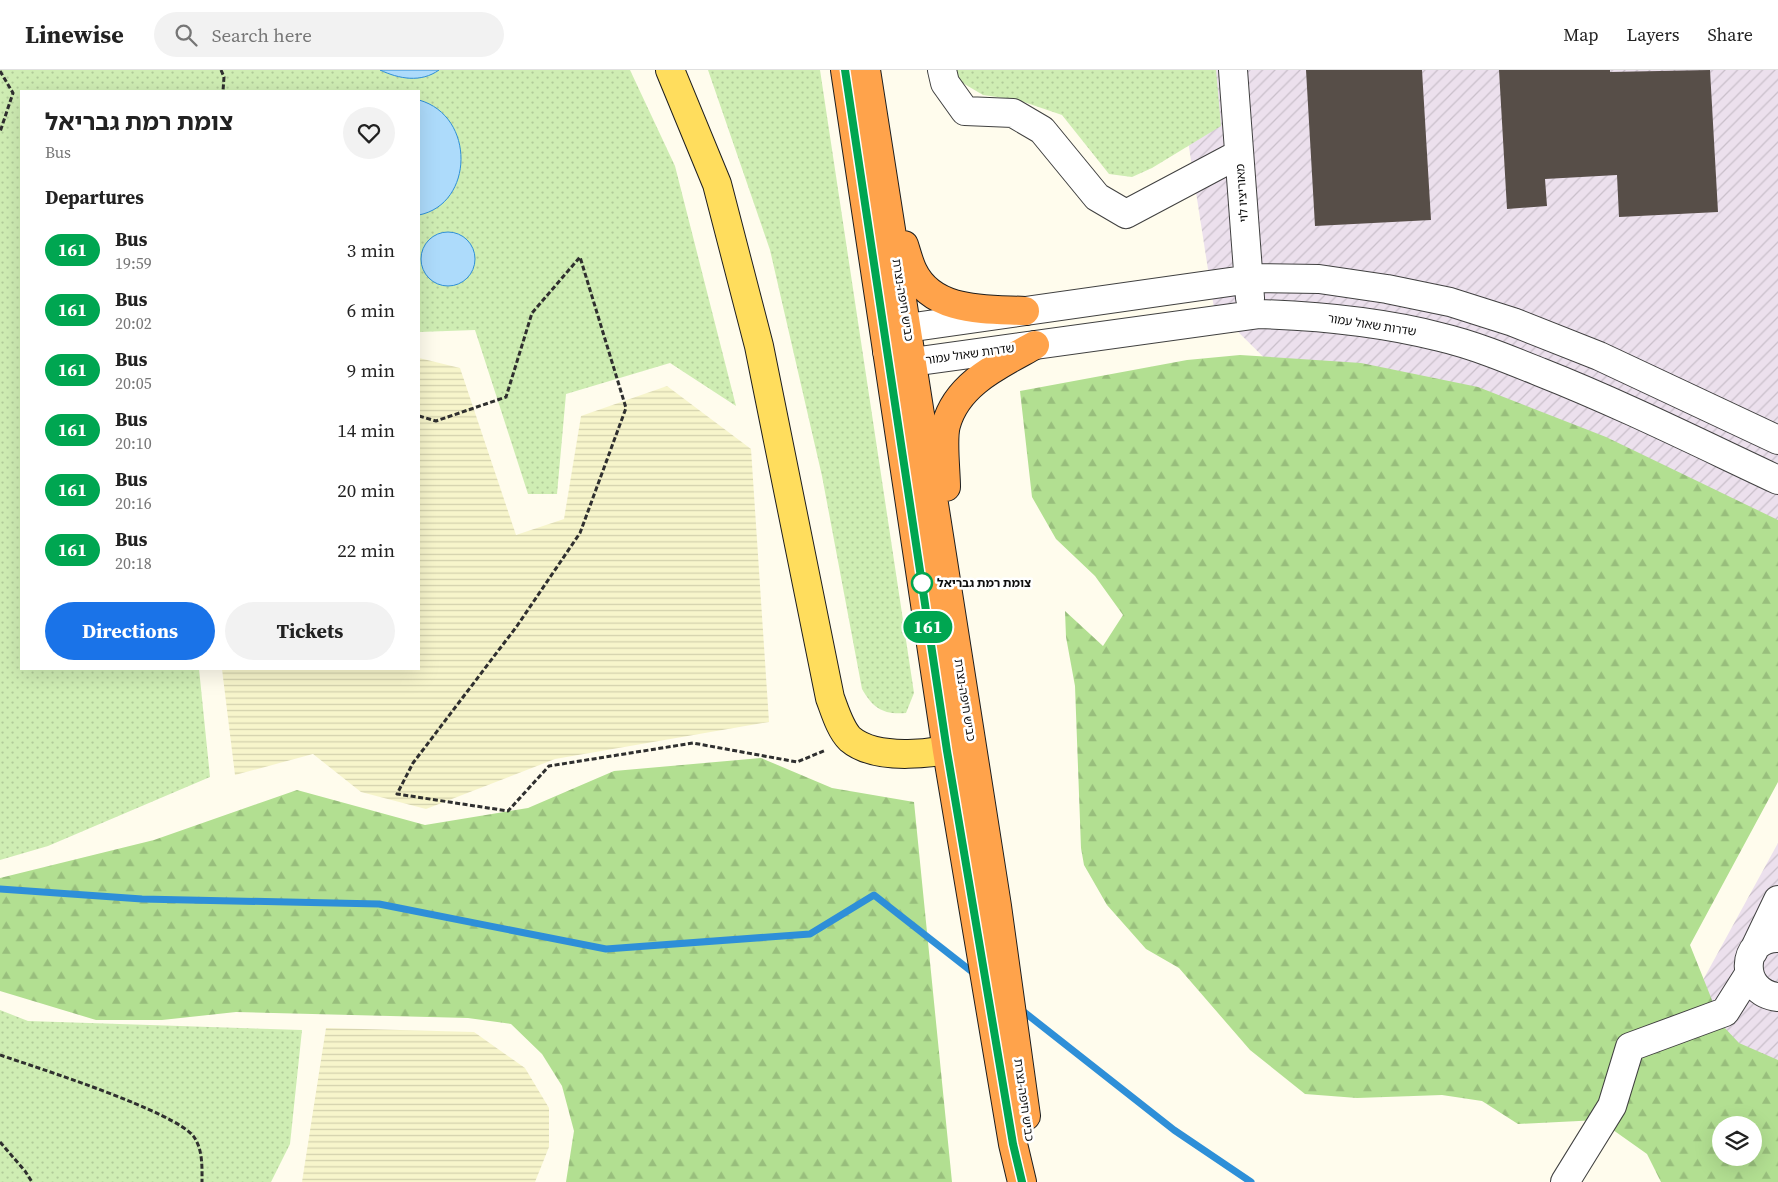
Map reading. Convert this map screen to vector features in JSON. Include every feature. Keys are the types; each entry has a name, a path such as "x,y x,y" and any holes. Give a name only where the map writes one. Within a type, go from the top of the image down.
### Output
{"highway":[{"name":"כביש חיפה-נצרת","path":"845,70 887,351 1036,1182"},
{"name":"כביש חיפה-נצרת","path":"866,70 946,582 959,747 1013,1144 1022,1182"},
{"path":"886,194 913,273 927,289 944,302 968,308 1025,311"},
{"path":"946,582 946,426 959,398 986,372 1035,345"}],"main road":[{"path":"670,70 717,184 759,346 830,698 838,720 850,739 868,750 894,754 959,747"}],"street":[{"path":"942,70 945,83 965,111 1013,113 1042,130 1097,196 1126,214 1239,154"},
{"name":"מאוריציו לוי","path":"1233,70 1252,315"},
{"path":"887,351 907,328 1248,279 1319,279 1387,289 1450,302 1513,322 1599,356 1778,440"},
{"name":"שדרות שאול עמור","path":"887,351 912,362 1252,315 1316,316 1441,337 1501,356 1584,389 1778,480"},
{"path":"1565,1182 1612,1106 1630,1047 1725,1012 1750,965 1778,900"},
{"path":"1778,938 1764,941 1756,947 1750,965 1759,990 1778,998"}],"path":[{"path":"221,70 224,77 223,90"},
{"path":"0,72 13,93 0,132"},
{"path":"420,416 436,421 506,397 532,313 580,257 626,408 580,533 517,626 413,763 397,794 508,811 549,766 693,743 797,762 850,739"},
{"path":"0,1055 94,1088 171,1120 194,1137 203,1161 202,1182"},
{"path":"0,1142 32,1182"}],"shaded area":[{"path":"1177,70 1778,70 1778,566 1318,411 1214,308"},
{"path":"420,358 460,368 516,535 564,519 581,416 667,386 751,449 769,722 555,759 426,809 361,792 313,754 235,775 222,670 420,670"},
{"path":"1778,843 1778,1134 1762,1118 1762,1116 1759,1116 1674,1033"},
{"path":"326,1028 474,1032 525,1068 549,1108 549,1147 535,1182 302,1182"}],"green space":[{"path":"0,70 630,70 675,166 736,406 670,363 566,394 557,494 528,494 475,330 420,332 420,90 20,90 20,670 199,670 210,777 48,846 0,860"},
{"path":"708,70 820,70 914,693 906,713 891,713 880,709 870,701 862,689 822,476 770,250"},
{"path":"954,70 1216,70 1221,126 1152,168 1132,177 1109,174 1062,115 1018,100 983,95 956,79"},
{"path":"1240,355 1361,363 1478,387 1606,437 1778,520 1778,782 1690,945 1722,1025 1739,1043 1778,1060 1778,1182 1661,1182 1647,1154 1599,1120 1518,1124 1482,1101 1442,1095 1357,1098 1305,1094 1250,1050 1179,968 1146,949 1107,905 1084,865 1081,848 1075,686 1066,637 1065,611 1103,646 1123,615 1095,576 1056,539 1032,497 1020,391 1187,360"},
{"path":"761,758 832,788 914,802 952,1182 566,1182 574,1131 562,1086 542,1054 511,1024 468,1018 236,1012 162,1020 96,1020 0,991 0,878 154,840 297,790 425,825 528,808 614,771"},
{"path":"0,1010 28,1021 302,1030 290,1144 271,1182 0,1182"}],"water":[{"path":"380,70 439,70 425,77 410,78 395,76"},
{"path":"420,100 438,109 451,123 459,141 461,159 458,178 450,195 437,208 420,215"},
{"path":"448,232 458,234 467,240 473,249 475,259 473,269 467,278 458,284 448,286 438,284 429,278 423,269 421,259 423,249 429,240 438,234"}],"building":[{"path":"1306,70 1422,70 1431,220 1315,226"},
{"path":"1499,70 1610,70 1610,72 1710,70 1718,212 1619,217 1617,175 1545,179 1547,206 1507,209"}],"waterway":[{"path":"0,889 142,899 379,904 606,949 810,934 874,895 971,971"},
{"path":"1019,1008 1174,1130 1251,1182"}],"bus line":[{"name":"161","path":"845,70 947,751 1013,1144 1022,1182"}],"place":[{"name":"צומת רמת גבריאל","path":"922,583"}]}
